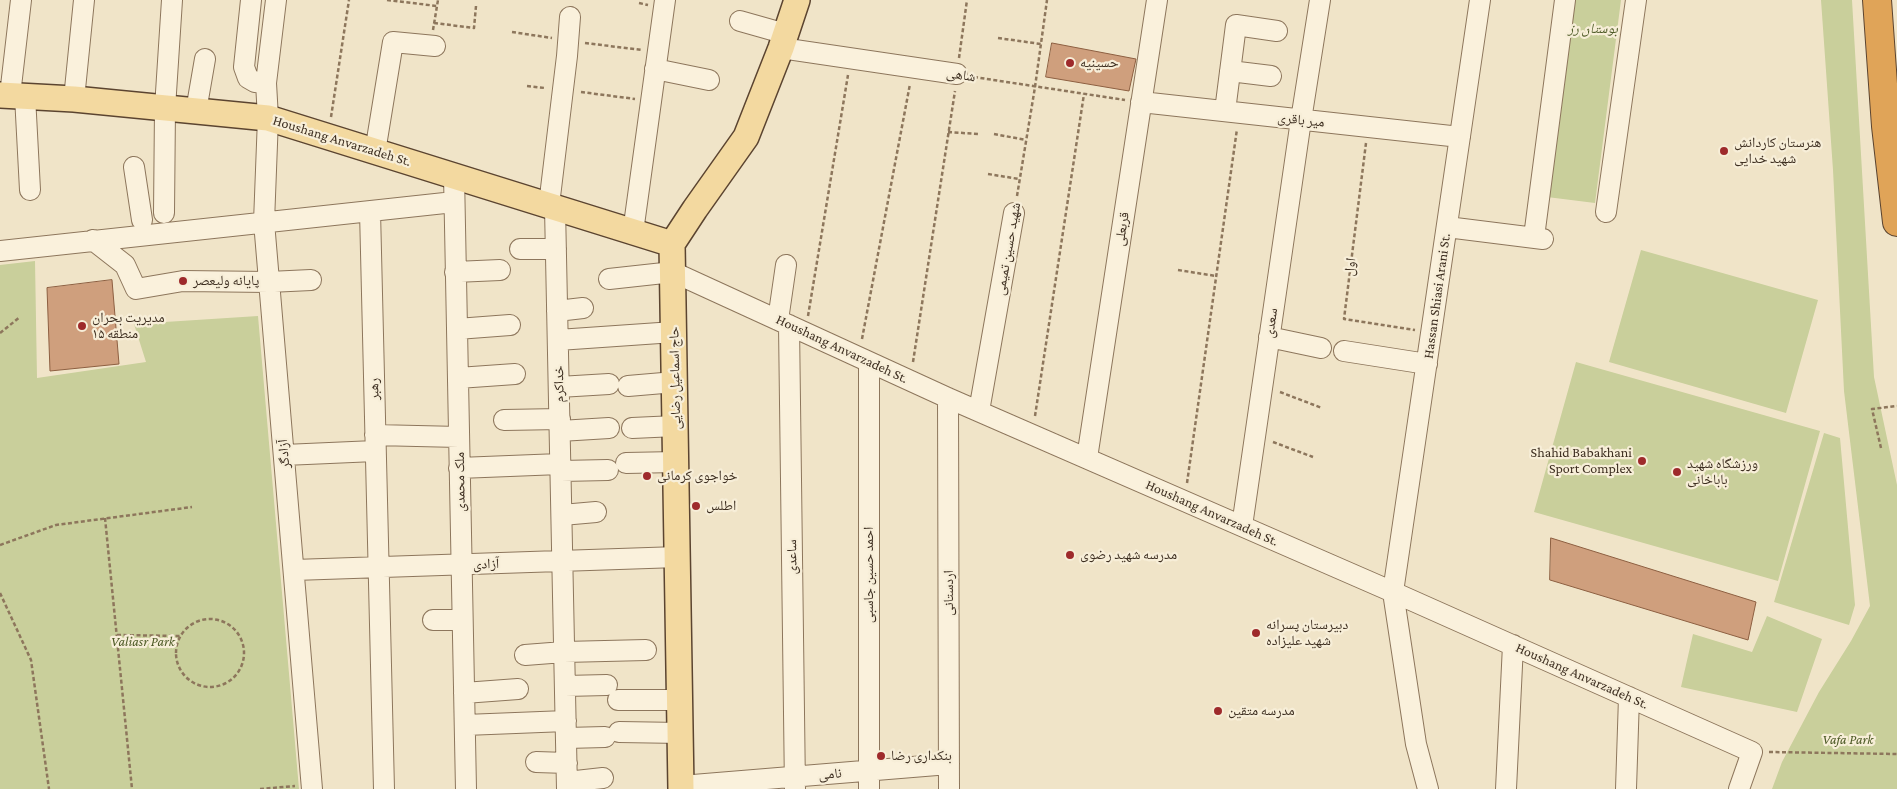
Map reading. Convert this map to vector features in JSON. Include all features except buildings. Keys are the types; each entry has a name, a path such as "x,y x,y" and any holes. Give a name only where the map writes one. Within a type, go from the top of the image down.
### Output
{"highway":[{"path":"1877,0 1886,126 1897,222"}],"main road":[{"path":"672,244 746,137 784,41 797,0"},
{"name":"Houshang Anvarzadeh St.","path":"12,95 74,99 268,118 672,244"},
{"name":"حاج اسماعیل رضایی","path":"672,244 681,787"}],"street":[{"path":"21,0 12,95 30,190"},
{"path":"74,99 84,0"},
{"path":"139,200 164,204 164,108 172,0"},
{"path":"251,0 244,67 248,78 256,82 266,83"},
{"name":"آزادگر","path":"276,0 266,83 268,118 264,222 312,787"},
{"path":"633,232 665,0"},
{"name":"قربعلی","path":"1086,458 1157,0"},
{"name":"سعدی","path":"1242,526 1320,0"},
{"name":"Hassan Shiasi Arani St.","path":"1393,592 1480,0"},
{"path":"1447,227 1538,238 1564,0"},
{"path":"1606,212 1636,0"},
{"name":"خداکرم","path":"567,12 568,40 552,206 556,249 567,778"},
{"name":"شاهی","path":"740,21 784,41 851,58 957,74"},
{"path":"1232,112 1230,71 1236,25 1277,31"},
{"path":"375,152 393,42 432,46"},
{"path":"196,111 205,59"},
{"path":"657,60 709,80"},
{"path":"1230,71 1270,76"},
{"name":"میر باقری","path":"1141,102 1460,137"},
{"path":"134,167 142,220"},
{"name":"ملک محمدی","path":"454,175 466,789"},
{"path":"0,250 454,202"},
{"name":"رهبر","path":"370,210 384,789"},
{"name":"شهید حسین تمیمی","path":"979,411 1014,213"},
{"path":"93,240 125,265 136,289 184,281 269,282 311,280"},
{"path":"520,250 556,249"},
{"name":"ساعدی","path":"786,265 791,326 795,783"},
{"path":"456,272 500,270"},
{"path":"609,279 673,272"},
{"name":"Houshang Anvarzadeh St.","path":"673,272 948,398 1393,592 1752,752"},
{"path":"557,311 583,308"},
{"path":"457,329 510,325"},
{"path":"558,340 674,332"},
{"path":"1269,337 1321,348"},
{"path":"1344,351 1427,364"},
{"name":"احمد حسین جاسبی","path":"864,359 869,780"},
{"path":"458,378 515,374"},
{"path":"559,387 675,382"},
{"name":"اردستانی","path":"948,398 949,789"},
{"path":"504,420 609,428"},
{"path":"632,428 676,426"},
{"path":"284,456 375,443 459,437"},
{"path":"459,468 617,467 676,462"},
{"path":"562,515 596,512"},
{"name":"آزادی","path":"294,570 678,558"},
{"path":"1393,592 1416,744 1428,789"},
{"path":"433,620 462,620"},
{"path":"1506,789 1513,645"},
{"path":"525,655 646,650"},
{"path":"565,686 680,700"},
{"path":"464,693 518,689"},
{"path":"1626,789 1629,697"},
{"path":"464,725 612,734 681,733"},
{"path":"1740,789 1752,752"},
{"path":"536,762 567,778 603,778"},
{"name":"نامی","path":"681,787 869,780 949,764"}],"path":[{"path":"328,137 350,0"},
{"path":"387,0 437,6"},
{"path":"432,46 438,0"},
{"path":"910,380 967,0"},
{"name":"شهید حسین تمیمی","path":"1014,213 1042,44 1047,0"},
{"path":"434,24 474,28 476,6"},
{"path":"512,32 568,40 657,60"},
{"path":"998,38 1042,44"},
{"path":"791,326 851,58"},
{"path":"864,359 913,68"},
{"name":"شاهی","path":"957,74 1141,102"},
{"path":"563,90 651,101"},
{"path":"1033,434 1084,94"},
{"path":"1184,501 1216,276 1232,112"},
{"name":"اول","path":"1368,127 1344,319 1431,333"},
{"path":"948,132 978,134"},
{"path":"994,134 1026,140"},
{"path":"988,174 1020,179"},
{"path":"1178,270 1216,276"},
{"path":"0,333 20,317"},
{"path":"1262,385 1322,408"},
{"path":"1881,448 1872,409 1897,406"},
{"path":"1255,435 1313,458"},
{"path":"0,545 56,524 192,507"},
{"path":"105,518 132,789"},
{"path":"0,593 31,660 49,789"},
{"path":"116,635 181,636 191,625 202,620 213,619 233,628 240,637 243,648 243,659 240,669 233,678 223,684 212,687 201,686 191,682 183,674 178,664 176,653 181,636"},
{"path":"1752,752 1897,754"},
{"path":"260,789 312,787"}],"green space":[{"name":"بوستان رز","path":"1572,0 1621,0 1595,203 1547,197"},
{"name":"Vafa Park","path":"1821,0 1852,0 1874,377 1897,485 1897,789 1772,789 1782,762 1819,692 1851,641 1870,606 1844,391 1833,170"},
{"path":"1641,250 1818,300 1786,413 1609,362"},
{"name":"Valiasr Park","path":"35,261 37,378 146,362 134,324 258,316 299,789 0,789 0,265"},
{"name":"ورزشگاه شهید باباخانی","path":"1576,362 1820,431 1778,581 1534,512"},
{"path":"1824,433 1840,438 1855,605 1849,625 1774,602"},
{"path":"1767,616 1822,639 1797,712 1681,687 1693,634 1752,652"}],"place":[{"name":"حسینیه","path":"1070,63"},
{"name":"هنرستان کاردانش شهید خدایی","path":"1724,151"},
{"name":"پایانه ولیعصر","path":"183,281"},
{"name":"مدیریت بحران منطقه ۱۵","path":"82,326"},
{"name":"Shahid Babakhani Sport Complex","path":"1642,461"},
{"name":"ورزشگاه شهید باباخانی","path":"1677,472"},
{"name":"خواجوی کرمانی","path":"647,476"},
{"name":"اطلس","path":"696,506"},
{"name":"مدرسه شهید رضوی","path":"1070,555"},
{"name":"دبیرستان پسرانه شهید علیزاده","path":"1256,633"},
{"name":"مدرسه متقین","path":"1218,711"},
{"name":"بنکداری رضا","path":"881,756"}]}
